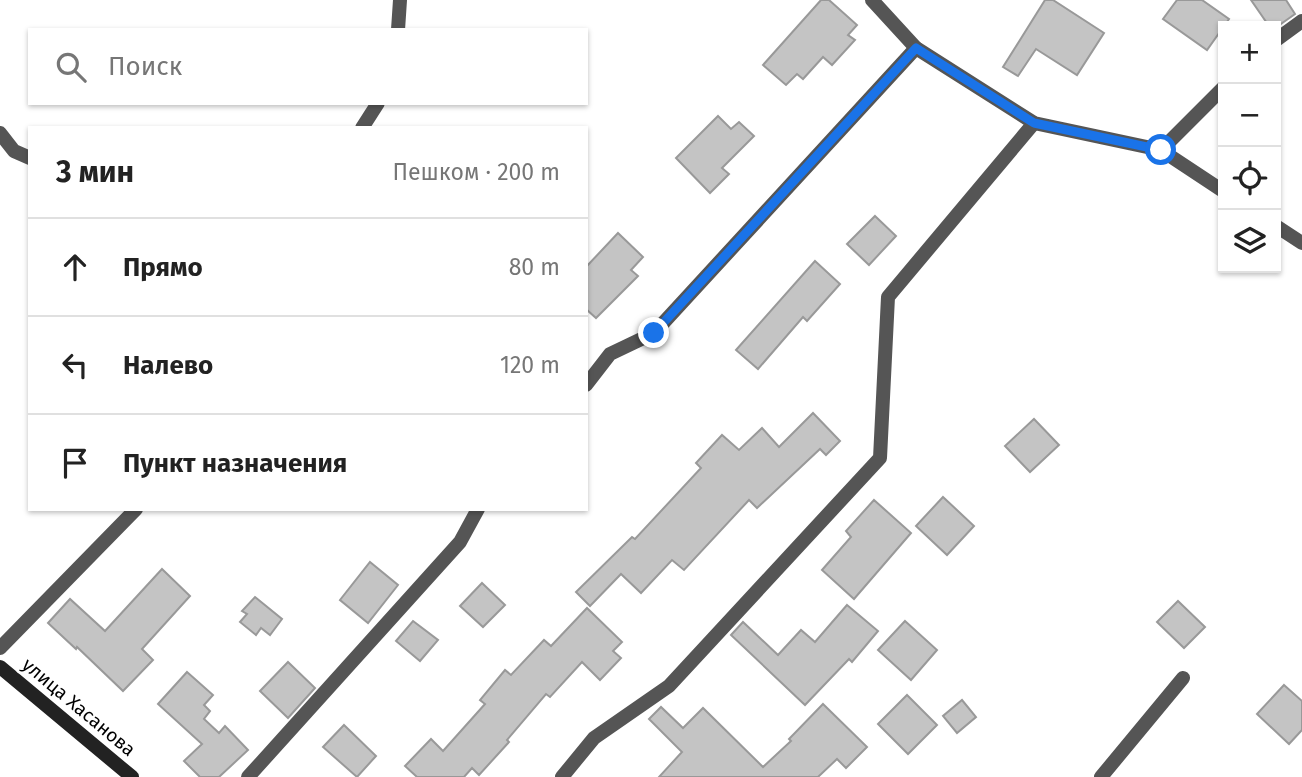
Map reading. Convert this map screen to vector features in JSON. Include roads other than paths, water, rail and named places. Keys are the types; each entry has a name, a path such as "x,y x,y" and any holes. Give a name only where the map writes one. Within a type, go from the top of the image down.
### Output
{"street":[{"path":"398,28 400,0"},
{"path":"872,0 916,48 1034,123 1161,150 1218,188"},
{"path":"1281,36 1302,21"},
{"path":"588,382 610,354 654,333 916,48"},
{"path":"1161,150 1218,93"},
{"path":"363,126 377,105"},
{"path":"562,777 594,738 669,686 880,458 888,297 1034,123"},
{"path":"0,133 14,151 28,157"},
{"path":"1281,229 1302,243"},
{"path":"0,648 134,511"},
{"path":"248,777 460,542 477,511"},
{"name":"улица Хасанова","path":"0,667 132,777"},
{"path":"1101,777 1183,678"}]}
